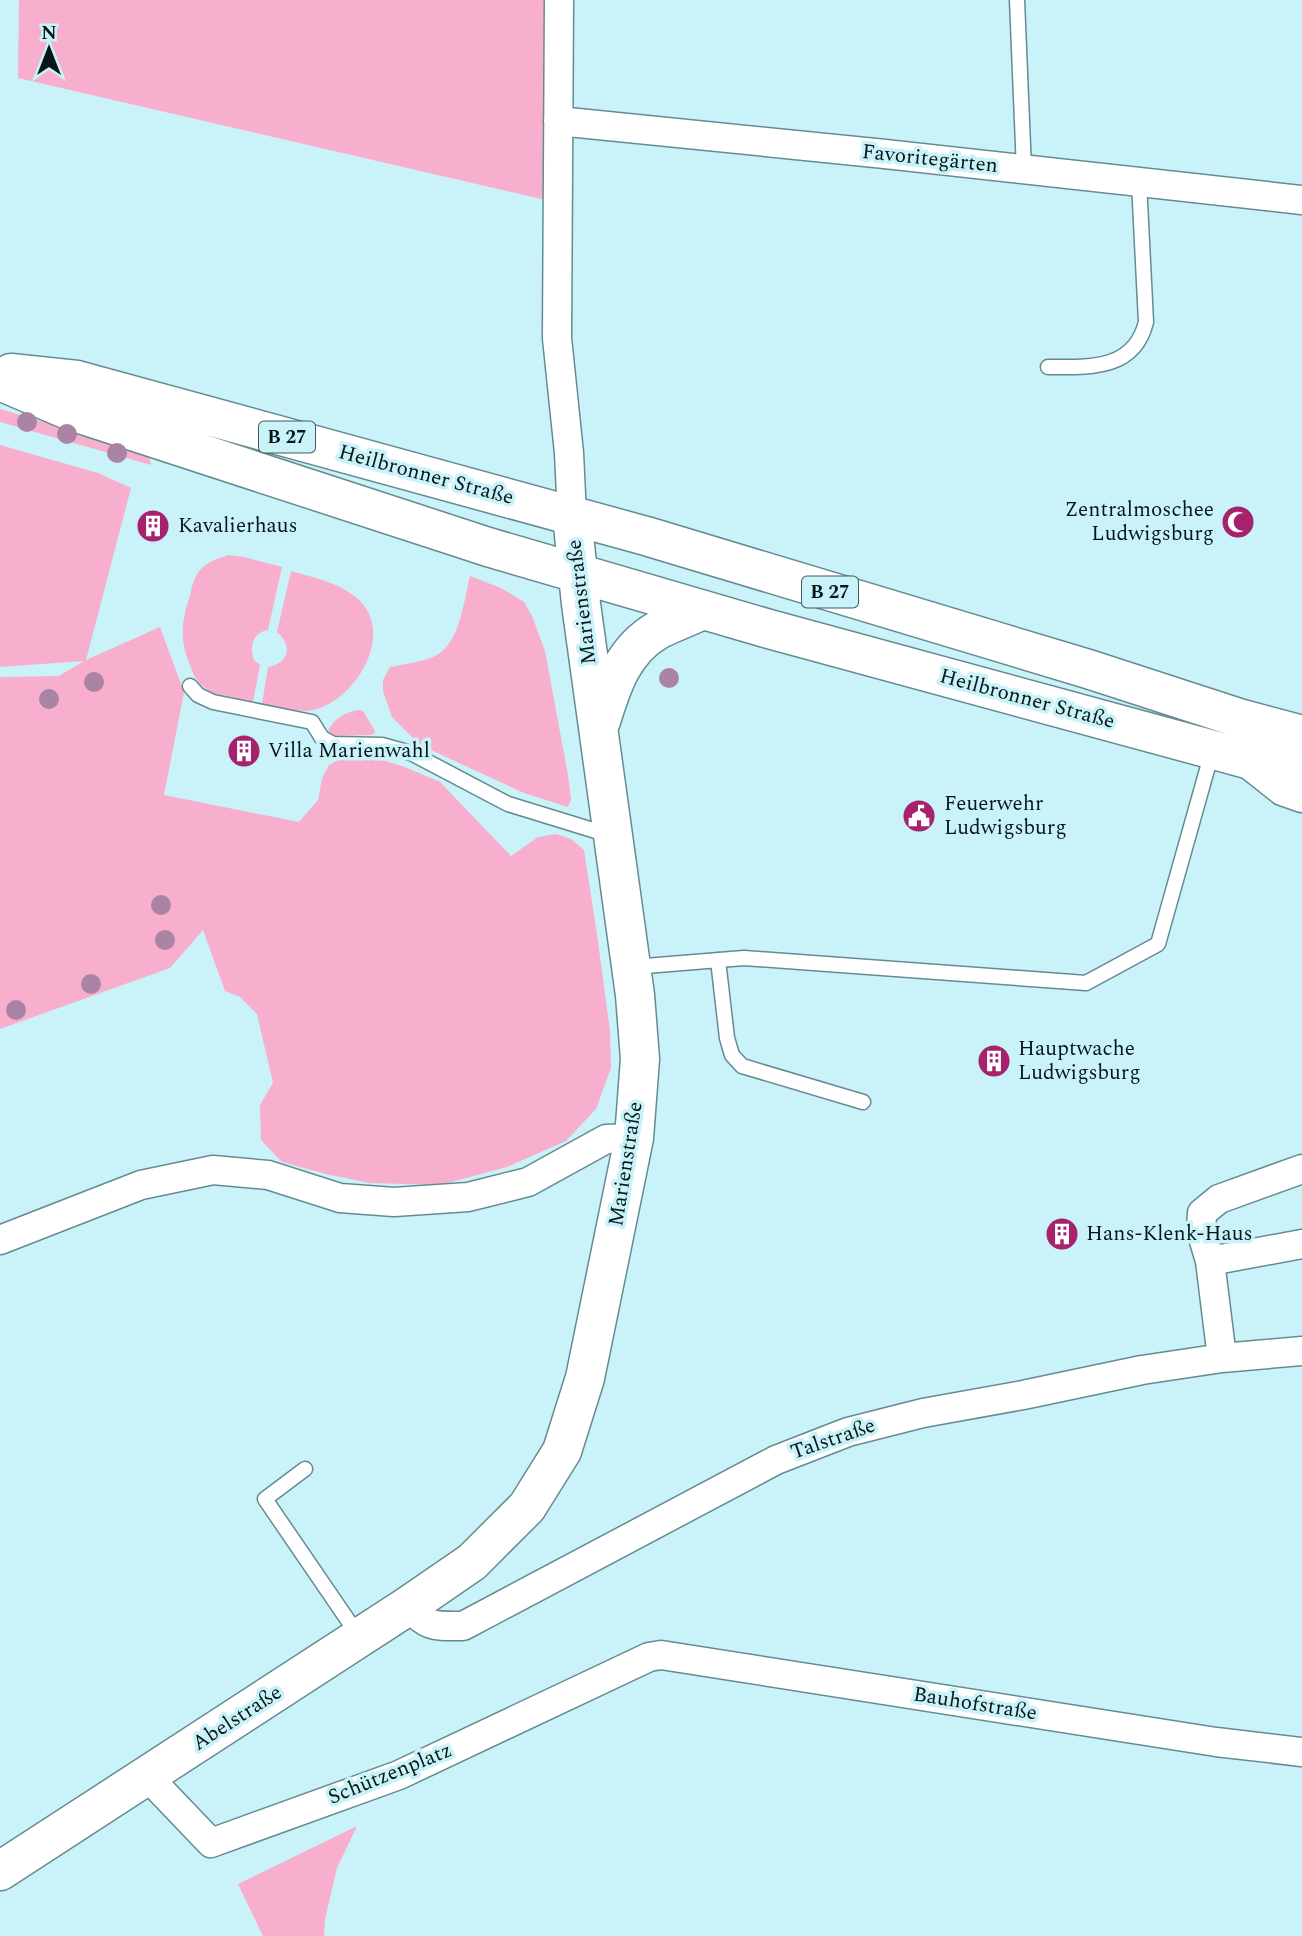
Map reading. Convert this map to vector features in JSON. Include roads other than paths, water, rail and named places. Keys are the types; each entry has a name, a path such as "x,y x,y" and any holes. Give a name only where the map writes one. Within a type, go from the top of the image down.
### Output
{"main road":[{"name":"Heilbronner Straße","path":"0,372 77,380 572,515 1302,735"},
{"name":"Heilbronner Straße","path":"0,381 68,410 488,547 752,624 1302,774"},
{"name":"Marienstraße","path":"472,1562 527,1507 562,1451 585,1378 634,1138 640,1059 631,968 572,515"},
{"path":"752,624 741,612 736,601 741,584 749,576 766,573"},
{"name":"Marienstraße","path":"599,730 612,687 628,656 639,643 657,631 703,610"},
{"name":"Abelstraße","path":"8,1861 147,1776 472,1562"}],"street":[{"path":"559,0 557,338 569,453 572,515"},
{"name":"Favoritegärten","path":"558,121 1302,200"},
{"path":"1227,754 1282,791 1302,798"},
{"path":"0,1240 141,1185 213,1171 268,1175 340,1198 394,1202 468,1197 528,1182 606,1139 634,1138"},
{"path":"1222,1357 1210,1261 1201,1231 1202,1213 1219,1199 1302,1169"},
{"path":"1210,1261 1302,1244"},
{"name":"Talstraße","path":"408,1606 422,1621 439,1626 463,1626 741,1477 776,1460 848,1432 923,1413 1142,1370 1222,1357 1302,1351"},
{"name":"Bauhofstraße","path":"649,1657 661,1655 1216,1742 1302,1752"},
{"name":"Schützenplatz","path":"147,1776 211,1843 399,1775 649,1657"}],"lane":[{"path":"1017,0 1024,170"},
{"path":"1048,367 1094,367 1120,359 1133,349 1143,335 1146,323 1139,182"},
{"path":"190,686 198,695 213,702 312,722 322,738 333,744 382,746 411,753 508,804 613,836"},
{"path":"631,968 744,958 1086,983 1158,944 1227,754"},
{"path":"719,960 727,1038 732,1055 742,1066 863,1102"},
{"path":"306,1469 265,1499 359,1637"}],"place":[{"name":"Zentralmoschee Ludwigsburg","path":"1238,522"},
{"name":"Kavalierhaus","path":"153,526"},
{"name":"Villa Marienwahl","path":"244,751"},
{"name":"Feuerwehr Ludwigsburg","path":"919,816"},
{"name":"Hauptwache Ludwigsburg","path":"994,1061"},
{"name":"Hans-Klenk-Haus","path":"1062,1234"}]}
